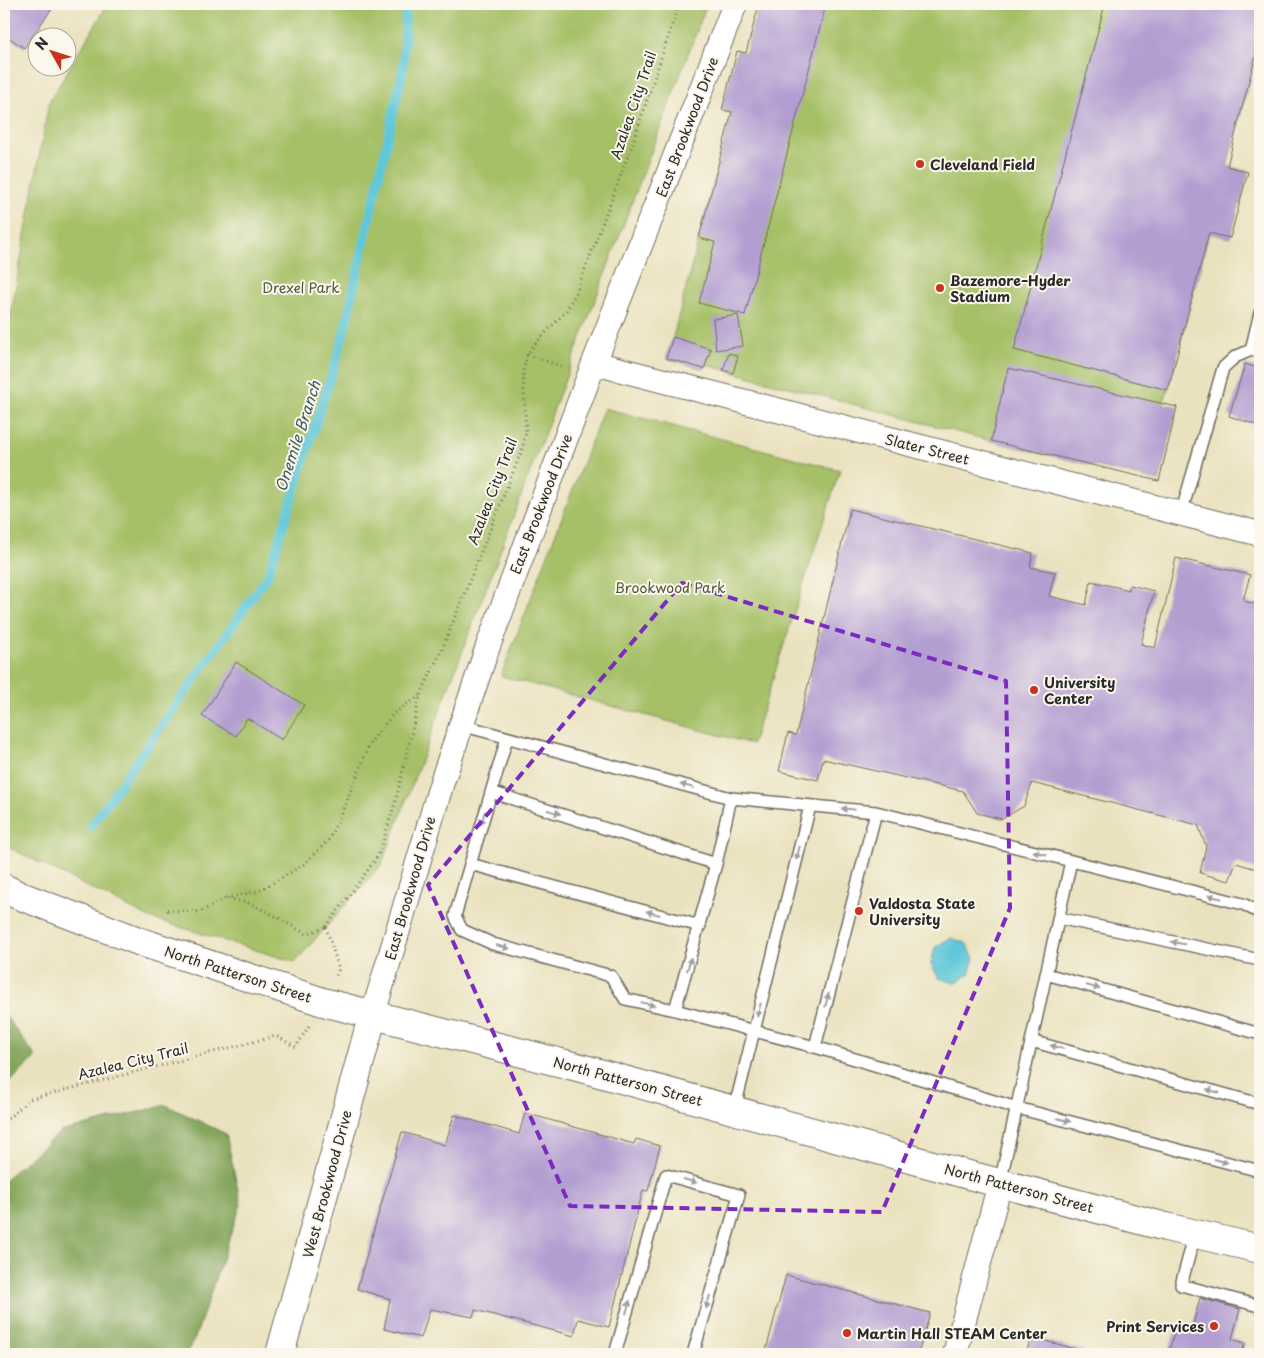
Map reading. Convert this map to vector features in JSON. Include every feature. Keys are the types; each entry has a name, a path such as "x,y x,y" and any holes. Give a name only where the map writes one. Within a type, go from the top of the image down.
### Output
{"main road":[{"name":"North Patterson Street","path":"4,888 141,942 323,1002 582,1068 894,1155 1195,1234 1259,1245"},
{"name":"West Brookwood Drive","path":"280,1354 373,1014"}],"street":[{"name":"East Brookwood Drive","path":"373,1014 442,782 487,648 592,369 735,4"},
{"name":"Slater Street","path":"592,369 1260,534"},
{"path":"955,1354 1000,1183"}],"lane":[{"path":"1181,514 1223,368 1235,357 1256,351 1260,313"},
{"path":"461,725 731,798 876,812 1243,904 1260,913"},
{"path":"507,738 455,916 462,930 493,944 611,976 625,999 675,1010 815,1047 1017,1108 1260,1171"},
{"path":"491,792 716,864"},
{"path":"675,1010 700,926 731,798"},
{"path":"734,1111 810,806"},
{"path":"815,1047 876,812"},
{"path":"1000,1183 1071,861"},
{"path":"470,864 700,926"},
{"path":"1058,918 1260,960"},
{"path":"1046,974 1260,1034"},
{"path":"1031,1040 1260,1104"},
{"path":"615,1354 666,1175 739,1195 694,1354"},
{"path":"1195,1234 1182,1285 1259,1306 1260,1301"}],"path":[{"name":"Azalea City Trail","path":"226,898 249,903 306,934 326,927 378,856 396,800 420,696 443,647 522,450 526,433 523,372 527,356 535,344 566,310 576,293 631,148 679,4"},
{"path":"527,356 592,369"},
{"path":"167,910 200,912 226,898 259,891 303,865 328,841 370,743 394,714 420,696"},
{"name":"Azalea City Trail","path":"4,1122 30,1099 276,1036"}],"highlighted area":[{"path":"682,583 1006,681 1010,908 882,1212 570,1206 428,885"}],"green space":[{"name":"Drexel Park","path":"108,4 707,4 382,864 295,962 150,918 4,845 4,353 49,102 63,78 78,78 78,54"},
{"name":"Bazemore–Hyder Stadium","path":"759,4 1260,4 1260,39 1227,166 1248,172 1230,238 1209,233 1163,404 1177,407 1159,481 991,441 706,365 704,369 666,358 732,113 722,110 737,51 746,53"},
{"name":"Brookwood Park","path":"604,408 840,470 752,744 501,676"},
{"path":"4,1014 36,1057 4,1088"},
{"path":"166,1105 226,1134 241,1204 195,1338 186,1354 6,1354 10,1309 4,1297 4,1180 60,1132"}],"water":[{"path":"951,938 966,943 974,958 969,974 955,983 939,978 931,964 935,947"}],"building":[{"path":"7,4 55,4 38,28 28,28 28,42 24,48 4,34 4,8"},
{"path":"759,4 826,4 745,315 699,303 715,242 699,238 732,112 722,110 737,51 746,53"},
{"path":"1105,4 1237,4 1260,10 1260,39 1227,166 1248,172 1230,238 1209,233 1168,390 1014,350"},
{"path":"738,315 743,346 716,350 713,319"},
{"path":"673,337 711,349 704,369 666,358"},
{"path":"729,353 738,356 733,373 723,370"},
{"path":"1245,364 1260,369 1260,426 1229,416"},
{"path":"1008,368 1177,407 1159,481 991,441"},
{"name":"University Center","path":"850,509 1033,553 1030,567 1055,572 1049,596 1086,605 1091,581 1129,590 1130,585 1154,591 1141,644 1155,648 1176,558 1250,575 1243,601 1260,605 1260,870 1236,863 1229,881 1200,873 1206,846 1198,825 1032,783 1024,806 1002,819 977,813 963,791 823,759 818,780 779,771 788,733 796,735"},
{"path":"236,662 304,705 282,740 247,718 236,736 202,716"},
{"path":"525,1113 634,1144 636,1139 660,1146 648,1191 643,1190 609,1327 578,1319 574,1336 475,1310 473,1317 430,1309 421,1338 384,1329 390,1299 357,1289 402,1132 445,1145 454,1115 519,1134"},
{"name":"Martin Hall STEAM Center","path":"786,1275 930,1313 918,1354 765,1354"},
{"name":"Print Services","path":"1200,1298 1240,1309 1232,1339 1245,1343 1242,1354 1168,1354 1177,1324 1192,1328"},
{"path":"1031,1337 1083,1351 1082,1354 1026,1354"}],"waterway":[{"name":"Onemile Branch","path":"91,826 268,575 342,341 403,70 406,4"}],"place":[{"name":"Cleveland Field","path":"920,164"},
{"name":"Bazemore–Hyder Stadium","path":"940,288"},
{"name":"University Center","path":"1034,690"},
{"name":"Valdosta State University","path":"859,911"},
{"name":"Print Services","path":"1214,1326"},
{"name":"Martin Hall STEAM Center","path":"847,1333"}]}
